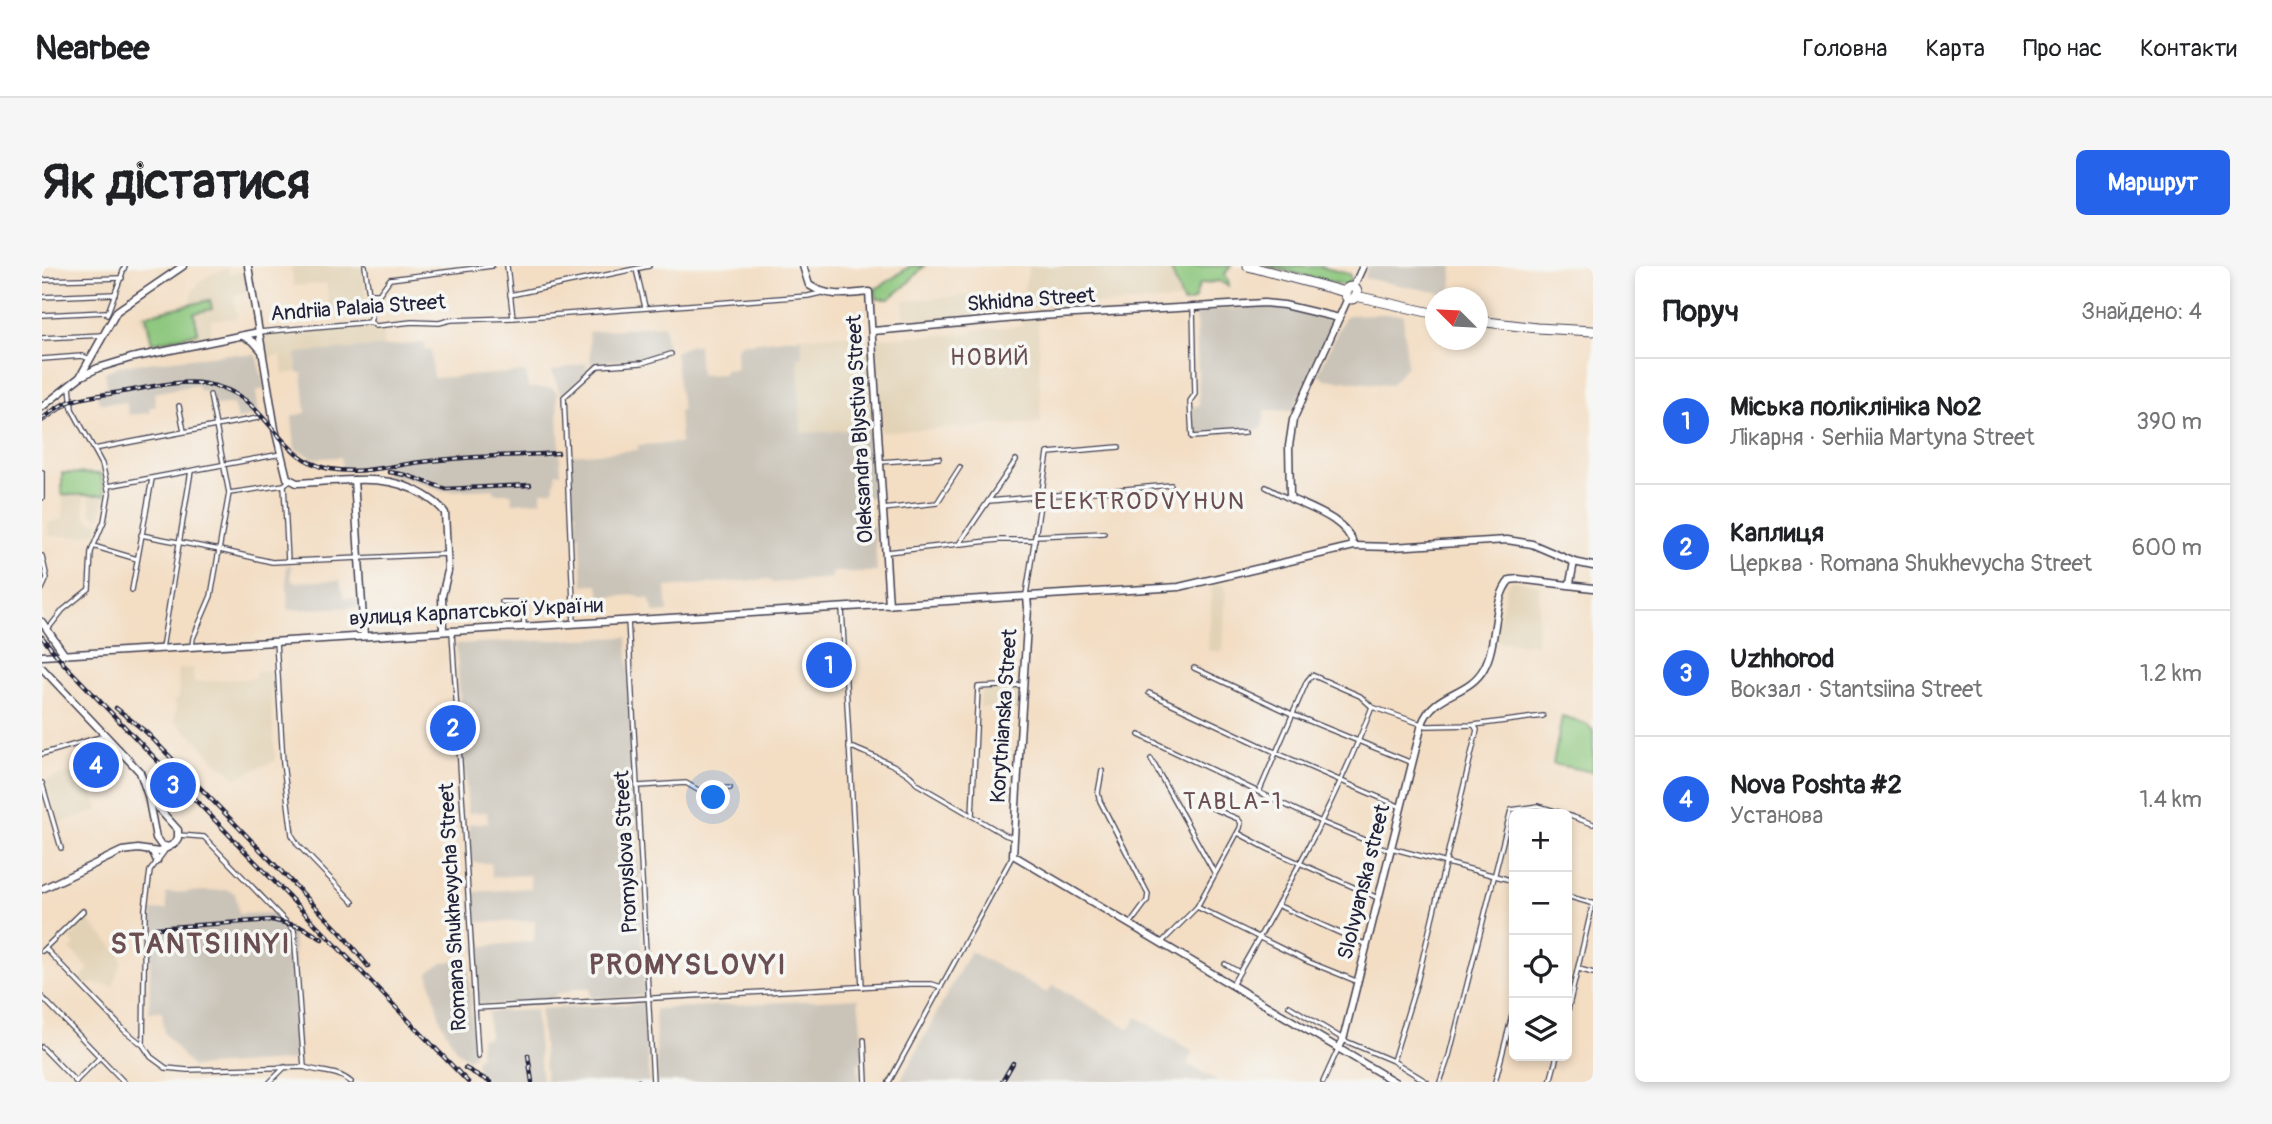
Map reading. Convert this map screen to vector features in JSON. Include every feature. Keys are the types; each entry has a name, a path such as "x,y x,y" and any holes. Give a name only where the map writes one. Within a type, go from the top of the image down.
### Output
{"highway":[{"path":"1248,266 1425,311"},
{"path":"1488,322 1593,331"}],"street":[{"path":"42,315 107,314 125,266"},
{"path":"42,407 80,377 120,309 183,266"},
{"path":"248,266 286,475 288,561"},
{"path":"365,266 372,315 370,323"},
{"path":"369,294 379,294 390,279 492,266"},
{"path":"506,266 513,318"},
{"path":"510,295 649,266"},
{"name":"Oleksandra Blystiva Street","path":"803,266 809,285 823,292 836,295 869,292 889,605"},
{"path":"1291,499 1290,428 1363,266"},
{"path":"636,269 645,307"},
{"path":"42,280 122,278"},
{"name":"Andriia Palaia Street","path":"80,377 126,360 259,332 370,323 376,326 513,318 808,296 823,292"},
{"path":"42,297 115,294"},
{"name":"Skhidna Street","path":"873,331 1040,316 1244,305 1284,305 1339,318"},
{"path":"1193,307 1195,394 1190,401 1192,437 1245,433"},
{"path":"42,338 104,335"},
{"path":"243,336 254,342 262,352"},
{"path":"574,624 564,397 598,366 642,363 671,354"},
{"path":"42,359 82,356 90,359"},
{"path":"47,630 63,610 89,589 93,546 106,514 108,486 94,449 73,414 69,386"},
{"path":"192,646 211,596 229,493 210,395"},
{"path":"42,420 70,403"},
{"path":"179,406 184,432"},
{"path":"94,449 258,418"},
{"path":"1027,597 1048,453 1119,447"},
{"path":"108,486 281,454"},
{"path":"880,462 939,458"},
{"path":"959,544 1016,460"},
{"path":"883,509 935,505 960,467"},
{"path":"162,648 191,471"},
{"path":"42,472 42,498"},
{"path":"132,590 152,478"},
{"path":"229,493 287,483 354,480 391,481 425,495 445,513 448,571 442,596 443,631"},
{"path":"354,480 364,636"},
{"path":"989,501 1171,485"},
{"path":"1266,487 1330,517 1346,532 1352,546 1392,547 1507,540 1532,544 1574,562 1593,566"},
{"path":"885,553 998,540 1104,533"},
{"path":"141,535 220,550 263,562 447,554"},
{"path":"93,546 137,559"},
{"name":"вулиця Карпатської України","path":"42,656 1191,586 1352,546"},
{"path":"42,555 47,578 42,589"},
{"path":"1571,577 1574,562"},
{"path":"1422,724 1431,707 1469,684 1483,671 1508,582 1518,579 1571,577 1593,588"},
{"name":"Korytnianska Street","path":"1013,855 1027,597"},
{"path":"502,602 523,602 524,626"},
{"path":"842,608 862,987"},
{"name":"Promyslova Street","path":"628,620 653,1082"},
{"path":"42,622 64,654"},
{"name":"Romana Shukhevycha Street","path":"452,630 478,1056"},
{"path":"276,641 283,762 292,835 298,845 353,902"},
{"path":"42,668 138,769 148,796 156,838 156,849 151,851"},
{"path":"1194,668 1292,714 1412,763"},
{"path":"1259,792 1292,714 1312,675 1360,696 1372,707 1430,726 1474,725 1543,716"},
{"path":"972,816 978,687 1023,685"},
{"path":"1149,693 1401,807"},
{"path":"1232,985 1301,864 1372,707"},
{"name":"Slolvyanska street","path":"1339,1048 1422,724"},
{"path":"1393,1061 1410,1007 1446,862 1477,730 1474,725"},
{"path":"1139,735 1321,822 1391,850 1509,880"},
{"path":"42,754 105,736"},
{"name":"Korytnianska Street","path":"849,748 855,748 893,766 915,779 917,784 1014,838"},
{"path":"1151,759 1214,873"},
{"path":"1102,771 1098,793 1100,800 1148,894 1147,901 1130,924"},
{"path":"42,783 61,848"},
{"path":"638,786 686,783 698,790 730,788"},
{"path":"42,889 117,853 132,849 151,851 167,848 176,842 179,835 176,828 148,796"},
{"path":"1161,943 1197,907 1238,833 1241,823 1203,804"},
{"path":"1518,809 1538,806 1548,809"},
{"path":"1572,816 1593,824"},
{"path":"1440,1082 1449,1056 1509,818"},
{"path":"156,838 163,824 172,824"},
{"path":"1238,833 1378,898"},
{"path":"179,835 204,837 293,930 304,1067"},
{"path":"156,838 167,848"},
{"path":"143,1045 145,908 150,871 167,848"},
{"path":"151,851 158,862"},
{"path":"889,1082 1013,855 1395,1082"},
{"path":"1571,998 1593,903 1572,897"},
{"path":"1277,905 1367,945"},
{"path":"1197,907 1309,962 1357,982"},
{"path":"83,911 44,950 125,1031 143,1045 150,1057 166,1068 187,1070 304,1067 313,1071 330,1072 351,1082"},
{"path":"1225,964 1239,972"},
{"path":"1579,969 1593,973"},
{"path":"475,1009 862,987 932,984 941,987"},
{"path":"42,997 124,1082"},
{"path":"1289,1006 1343,1040 1393,1061 1414,1072 1421,1081 1427,1082"},
{"path":"1495,1082 1509,1027"},
{"path":"864,1040 866,1082"},
{"path":"42,1047 75,1082 100,1057"},
{"path":"1323,1082 1339,1048"},
{"path":"1550,1082 1556,1061"},
{"path":"270,1082 285,1067"}],"shaded area":[{"path":"291,266 362,266 367,310 330,314 326,283 294,286"},
{"path":"1029,266 1170,266 1181,300 1020,308"},
{"path":"1368,266 1453,266 1452,287 1425,287 1425,290 1364,278"},
{"path":"228,267 229,274 246,272 249,291 234,296 237,318 211,320 211,338 152,348 139,314 191,302 193,291 203,279"},
{"path":"985,294 987,319 905,325 903,301"},
{"path":"1269,306 1290,308 1333,322 1292,411 1265,410 1262,429 1194,435 1191,408 1199,405 1198,311"},
{"path":"1403,314 1407,366 1390,385 1324,379 1318,374 1344,318 1348,315"},
{"path":"1038,318 1041,423 881,432 875,338 972,334 974,330 1022,326 1022,319"},
{"path":"664,325 667,351 655,358 598,362 591,368 589,332"},
{"path":"383,327 384,346 296,353 297,372 283,374 281,355 266,358 263,334"},
{"path":"864,334 864,350 871,350 874,429 801,433 798,356 802,356 802,337"},
{"path":"802,337 802,356 798,357 801,433 869,429 873,489 870,489 873,493 871,498 864,497 866,526 874,526 877,572 832,572 832,578 773,583 768,579 666,587 668,612 654,613 649,598 639,598 639,595 600,597 598,584 583,585 580,535 577,535 576,511 573,511 571,455 638,450 638,445 681,443 679,411 682,410 675,352 698,345 700,375 724,374 724,370 737,369 736,350 740,344"},
{"path":"425,343 425,350 431,350 433,378 526,372 528,388 553,388 557,393 561,473 556,473 553,490 541,491 541,501 513,503 511,493 494,493 494,489 443,491 406,478 385,475 385,466 342,469 341,457 315,458 295,449 292,416 306,413 302,373 297,372 296,353"},
{"path":"227,354 256,355 265,389 256,391 259,415 237,419 233,404 216,406 211,392 199,390 196,385 154,393 156,406 149,408 149,413 129,415 126,403 99,403 96,391 107,386 105,372 119,366"},
{"path":"587,363 586,373 561,396 552,371"},
{"path":"62,473 101,474 105,495 101,517 92,515 89,496 83,497 85,517 92,522 100,522 96,533 86,536 49,536 48,523 63,519"},
{"path":"291,565 291,579 294,582 340,580 344,598 359,599 359,607 288,610 286,566"},
{"path":"1512,580 1540,585 1537,645 1495,641 1507,585"},
{"path":"1222,584 1226,588 1223,651 1208,651 1212,586"},
{"path":"627,637 645,996 591,998 590,988 574,988 569,992 558,993 548,1001 482,1005 479,1002 476,947 534,941 535,921 474,922 473,892 531,888 530,875 492,877 491,863 470,863 469,824 488,823 487,812 468,813 456,644"},
{"path":"193,668 194,682 255,678 256,672 270,671 275,761 235,778 174,721 175,700 179,698 178,669"},
{"path":"1018,688 1016,710 980,707 981,690"},
{"path":"80,770 90,781 98,810 58,823 46,780"},
{"path":"227,890 235,893 239,914 275,913 283,921 286,933 293,934 298,1060 192,1067 164,1033 162,1012 149,1012 152,911 167,909 166,893"},
{"path":"84,916 120,954 121,963 113,986 90,983 84,987 78,981 89,969 70,949 75,945 70,939 75,934 73,926"},
{"path":"970,951 1047,993 1053,985 1130,1029 1137,1017 1193,1052 1187,1064 1220,1082 900,1082"},
{"path":"468,960 474,1056 468,1059 456,1050 441,1022 428,972 444,962"},
{"path":"858,998 864,1058 858,1064 859,1082 657,1082 655,1009"},
{"path":"645,1003 649,1082 546,1082 540,1009"},
{"path":"535,1010 542,1082 482,1082 478,1078 476,1061 480,1055 493,1054 480,1054 480,1038 489,1037 488,1012"}],"green space":[{"path":"911,266 924,266 889,299 877,299 875,289"},
{"path":"1170,266 1231,266 1225,274 1229,283 1228,286 1219,281 1200,284 1194,300 1183,303"},
{"path":"1265,266 1317,266 1349,274 1351,279 1347,285 1343,285"},
{"path":"210,300 212,309 194,313 198,333 152,343 146,315"},
{"path":"62,473 101,474 105,495 62,495"},
{"path":"1562,717 1586,724 1593,730 1593,772 1553,764"}],"railway":[{"path":"42,419 62,405 81,398 164,385 196,383 221,388 241,397 293,450 316,465 330,469 367,470 446,459 558,453"},
{"path":"389,472 446,489 530,485"},
{"path":"42,637 63,663 468,1082"},
{"path":"116,708 146,732 341,933 368,966"},
{"path":"155,928 272,920 302,927 322,939"},
{"path":"528,1055 532,1082"},
{"path":"1002,1082 1013,1063"},
{"path":"465,1068 490,1082"},
{"path":"616,1082 639,1081"}],"place":[{"name":"Міська поліклініка №2","path":"829,665"},
{"name":"Каплиця","path":"453,728"},
{"name":"Nova Poshta #2","path":"96,765"},
{"name":"Uzhhorod","path":"173,785"}],"district":[{"name":"НОВИЙ","path":"990,357"},
{"name":"ELEKTRODVYHUN","path":"1140,501"},
{"name":"TABLA-1","path":"1233,801"},
{"name":"STANTSIINYI","path":"201,944"},
{"name":"PROMYSLOVYI","path":"688,965"}]}
